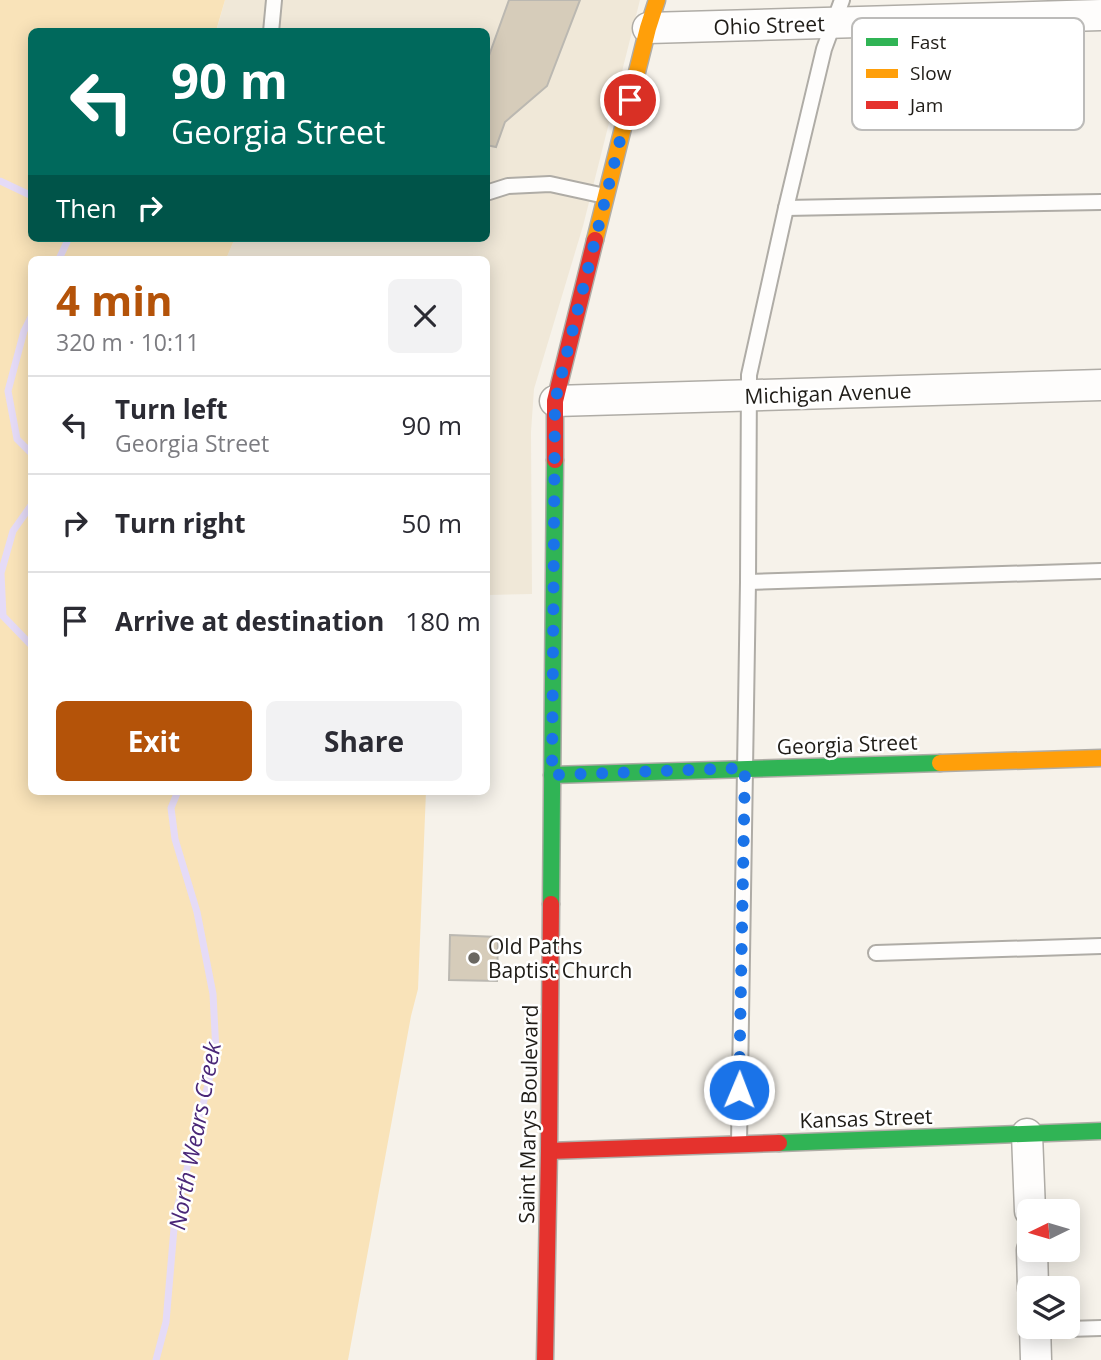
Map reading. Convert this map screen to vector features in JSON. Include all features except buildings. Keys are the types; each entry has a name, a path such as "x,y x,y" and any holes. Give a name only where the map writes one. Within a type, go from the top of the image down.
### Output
{"street":[{"name":"Saint Marys Boulevard","path":"545,1360 555,401 657,0"},
{"name":"Ohio Street","path":"648,28 838,12 1101,15"},
{"name":"Michigan Avenue","path":"555,401 1101,385"},
{"name":"Georgia Street","path":"552,775 1101,758"},
{"name":"Kansas Street","path":"549,1151 1101,1131"},
{"path":"1027,1134 1030,1199"},
{"path":"1035,1339 1036,1360"}],"lane":[{"path":"271,28 274,0"},
{"path":"738,1144 749,375 824,49 838,12"},
{"path":"490,192 509,186 550,184 606,196"},
{"path":"786,208 1101,202"},
{"path":"748,582 1101,571"},
{"path":"876,953 1101,946"},
{"path":"1080,1328 1101,1328"}],"shaded area":[{"path":"0,0 225,0 217,28 28,28 28,242 233,242 227,256 28,256 28,795 426,795 418,989 348,1360 0,1360"},
{"path":"225,0 640,0 583,226 534,389 531,432 532,594 490,595 490,256 227,256 233,242 490,242 490,28 217,28"}],"waterway":[{"name":"North Wears Creek","path":"0,181 28,194"},
{"name":"North Wears Creek","path":"60,256 67,242"},
{"name":"North Wears Creek","path":"28,323 8,391 17,439 28,450"},
{"name":"North Wears Creek","path":"28,510 13,531 1,573 3,616 28,642"},
{"name":"North Wears Creek","path":"156,1360 166,1322 175,1217 216,1052 213,994 197,912 175,839 171,808 176,795"}],"traffic: fast":[{"path":"551,904 555,460"},
{"path":"552,775 940,763"},
{"path":"779,1143 1101,1131"}],"traffic: slow":[{"path":"595,240 657,0"},
{"path":"940,763 1101,758"}],"traffic: jam":[{"path":"555,460 555,401 595,240"},
{"path":"545,1360 551,904"},
{"path":"549,1151 779,1143"}],"place":[{"name":"Old Paths Baptist Church","path":"474,958"}],"route":[{"path":"630,100 555,401 552,775 745,768 739,1090"}]}
